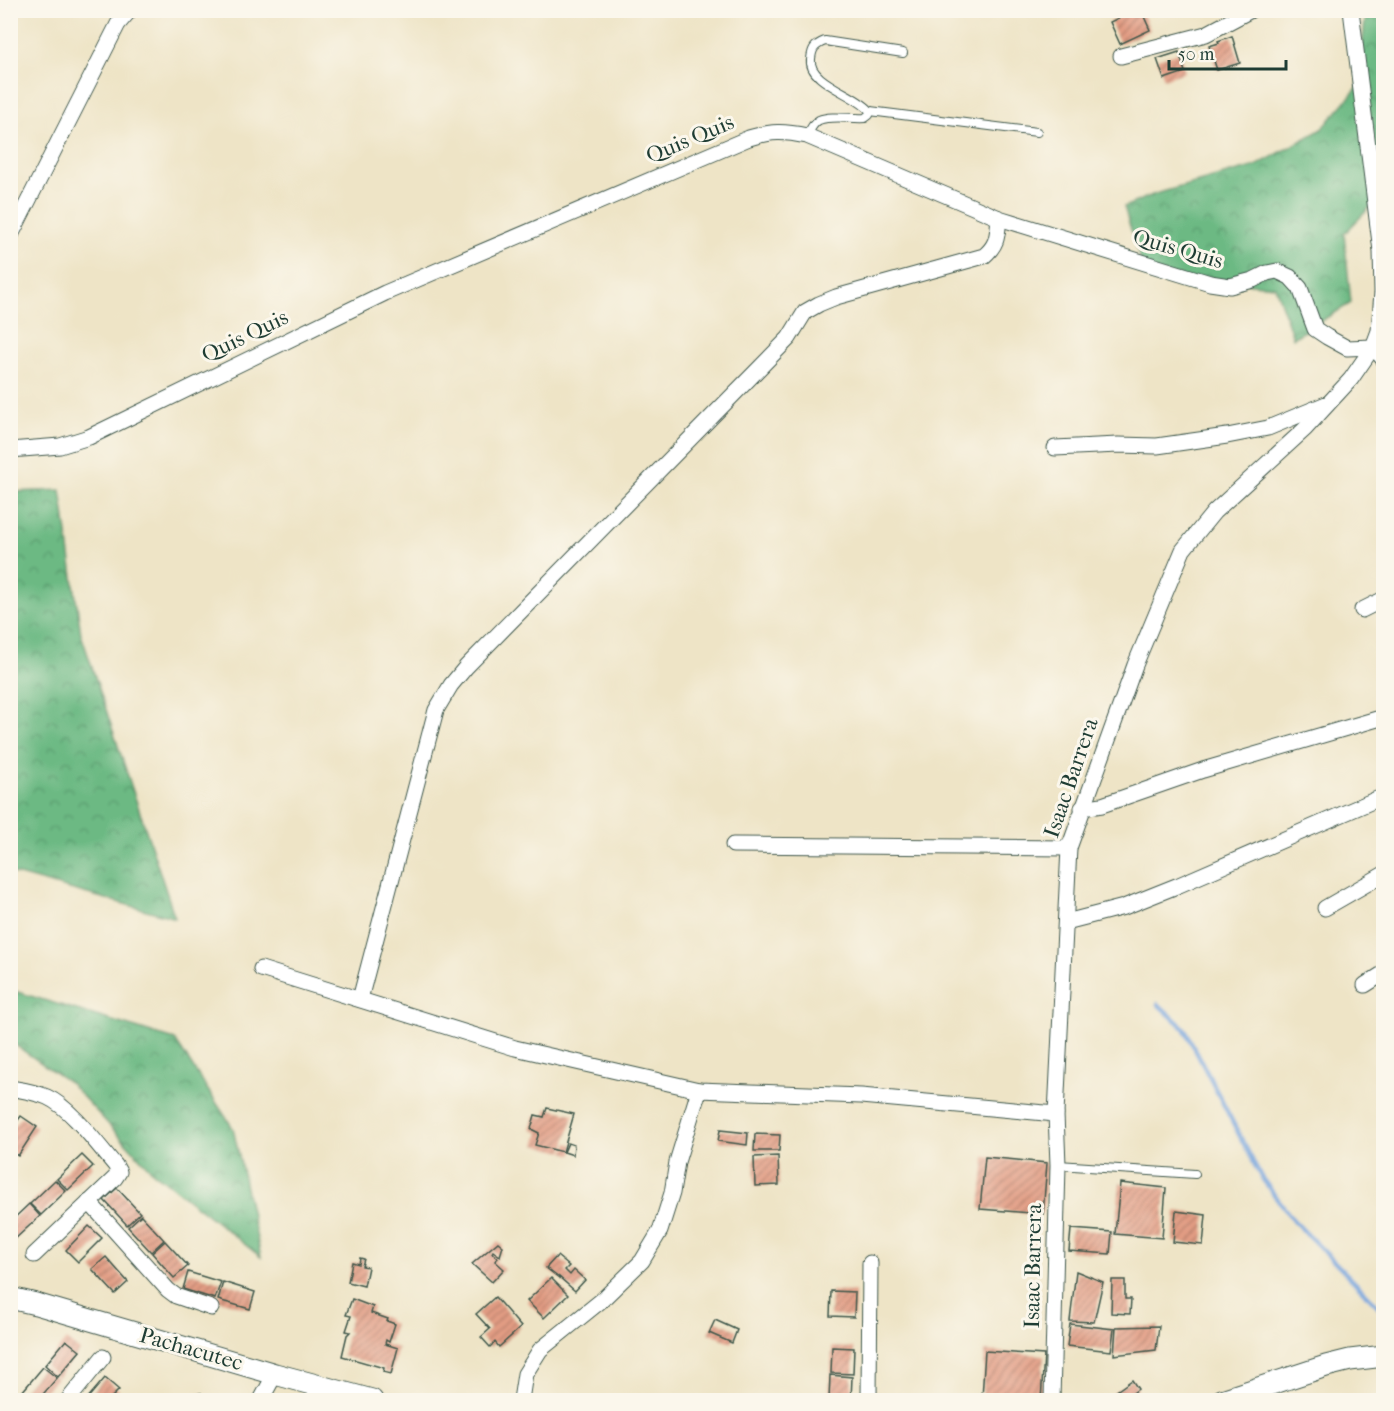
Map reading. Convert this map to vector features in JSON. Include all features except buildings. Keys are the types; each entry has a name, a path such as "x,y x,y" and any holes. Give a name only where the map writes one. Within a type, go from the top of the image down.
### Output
{"street":[{"path":"10,237 118,24 130,10"},
{"path":"1121,56 1206,34 1251,10"},
{"path":"1351,10 1381,251 1382,292 1379,331 1373,347 1383,360"},
{"name":"Quis Quis","path":"10,450 60,446 89,437 385,293 749,138 766,133 786,132 807,136 999,218 1210,283 1230,286 1277,271 1290,276 1300,288 1315,329 1347,348 1373,347"},
{"path":"360,999 436,710 451,685 789,338 805,312 836,297 984,256 997,241 999,218"},
{"name":"Isaac Barrera","path":"1052,1401 1058,1165 1056,1114 1069,848 1135,665 1183,550 1214,512 1305,429 1351,379 1373,347"},
{"path":"1055,448 1158,446 1227,436 1268,428 1329,403"},
{"path":"1362,609 1383,599"},
{"path":"1083,808 1102,805 1203,770 1383,717"},
{"path":"1066,922 1124,907 1383,796"},
{"path":"733,845 1069,848"},
{"path":"1325,908 1383,874"},
{"path":"261,969 515,1048 699,1090 861,1096 1056,1114"},
{"path":"1365,985 1383,973"},
{"path":"10,1088 49,1097 70,1113 119,1172 34,1255"},
{"path":"521,1401 525,1374 540,1350 602,1300 642,1261 660,1231 672,1193 677,1162 699,1090"},
{"path":"89,1202 168,1290 176,1296 211,1308"},
{"path":"869,1401 870,1263"},
{"name":"Pachacutec","path":"10,1298 372,1401"},
{"path":"1222,1401 1326,1366 1383,1356"},
{"path":"68,1401 103,1357"},
{"path":"261,1401 275,1374"}],"lane":[{"path":"903,53 825,42 816,45 812,50 810,63 823,80 864,104 870,111 1036,132"},
{"path":"807,136 819,120 865,118 870,111"},
{"path":"1058,1165 1196,1174"}],"green space":[{"path":"1366,11 1383,11 1383,194 1344,234 1351,303 1293,338 1275,286 1145,275 1124,207 1155,194 1256,166 1322,129 1358,87"},
{"path":"61,490 81,634 175,918 11,873 11,492"},
{"path":"11,990 175,1040 233,1128 261,1257 152,1171 70,1083 11,1044"}],"waterway":[{"path":"1158,1004 1184,1028 1261,1177 1293,1220 1384,1312"}]}
